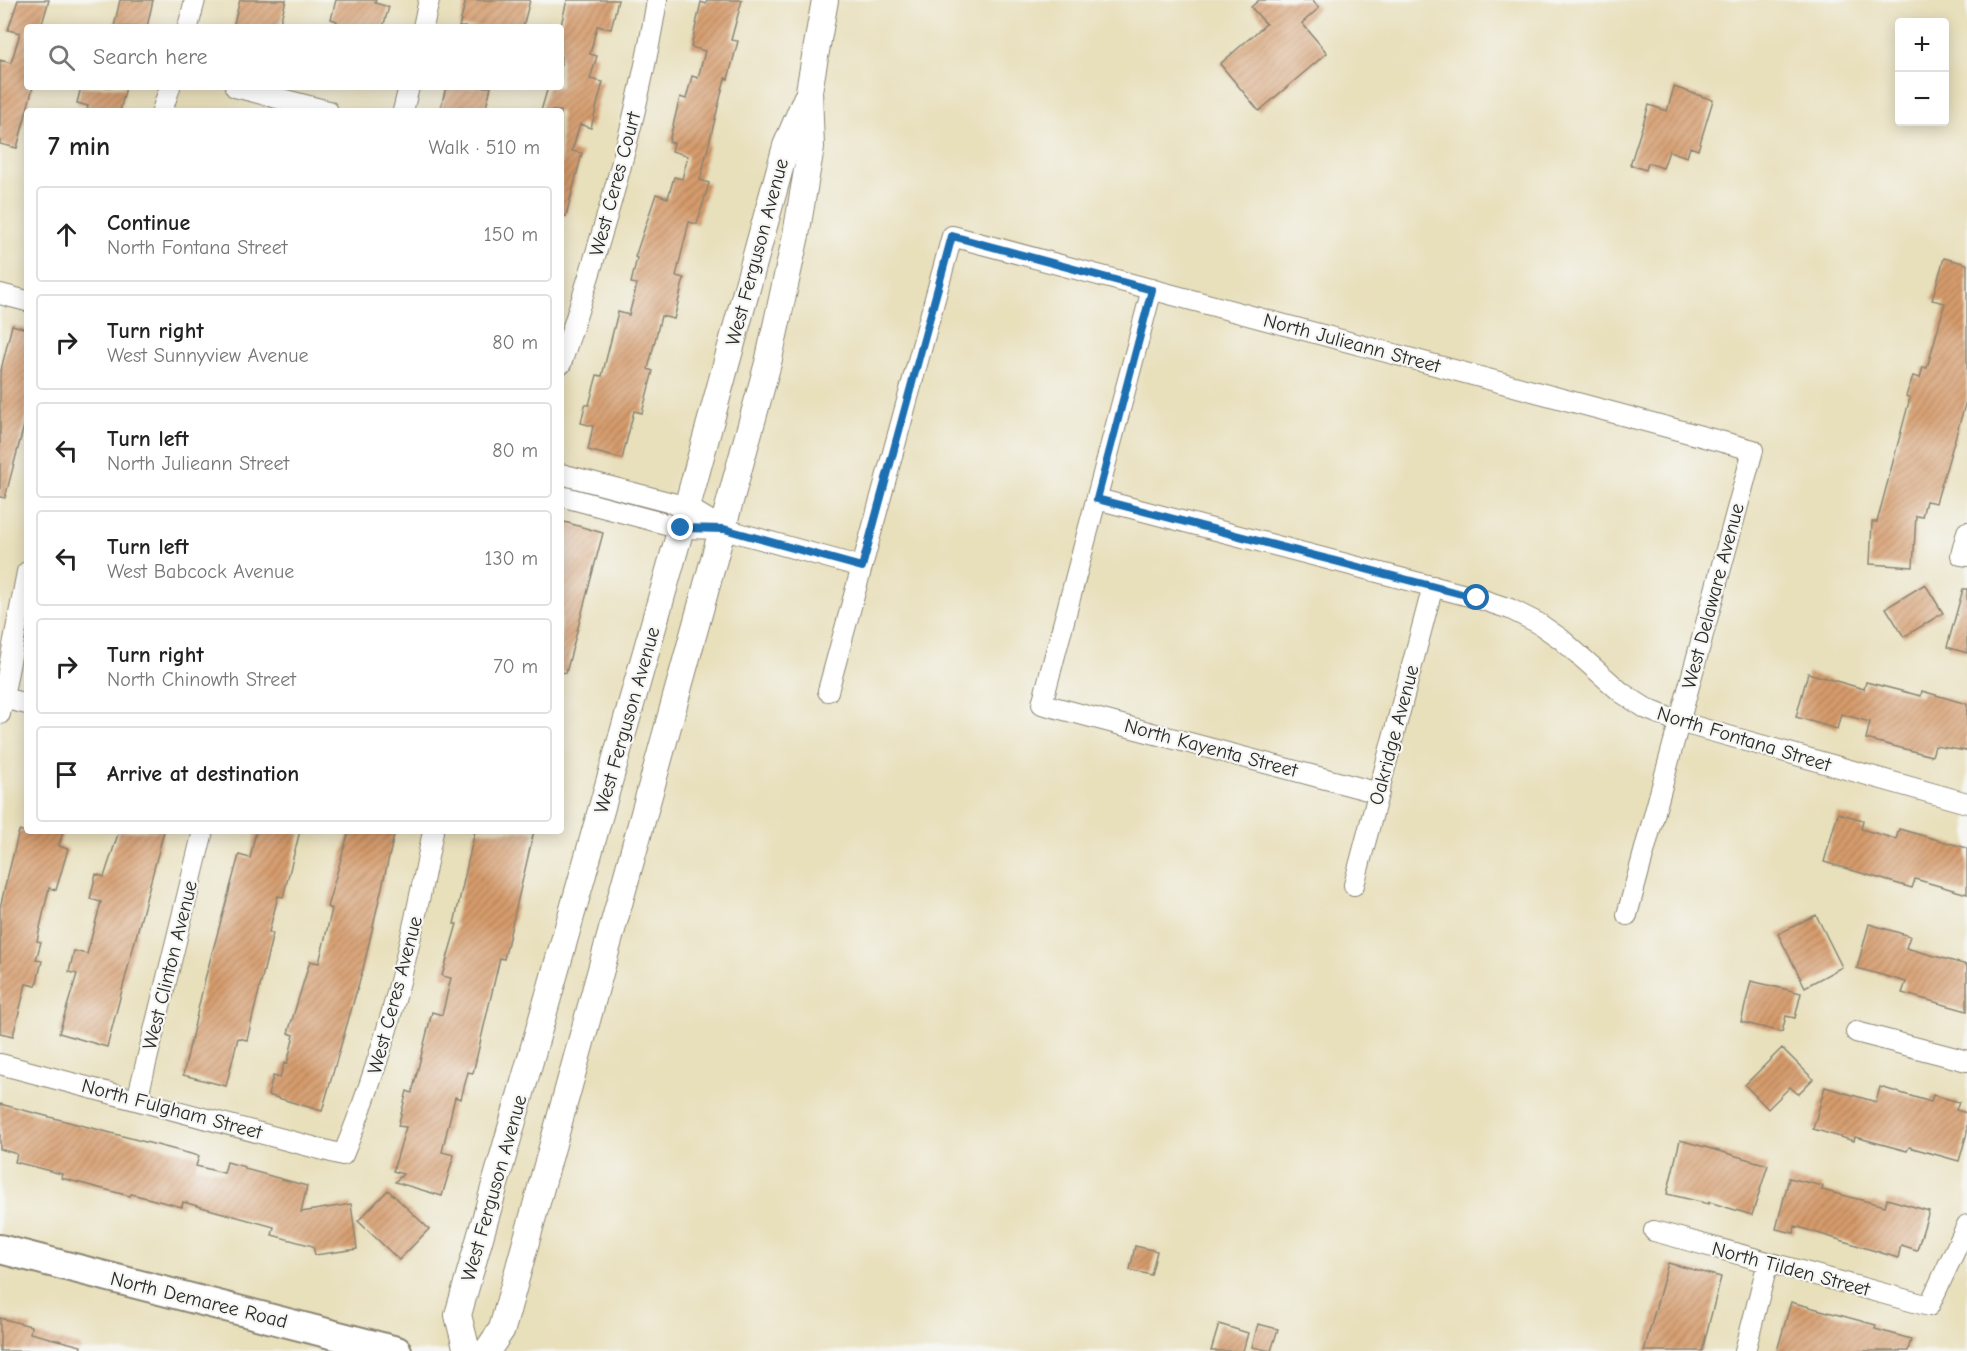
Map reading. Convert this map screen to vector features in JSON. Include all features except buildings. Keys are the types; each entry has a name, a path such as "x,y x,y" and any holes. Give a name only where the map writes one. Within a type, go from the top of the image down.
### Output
{"main road":[{"name":"North Demaree Road","path":"0,1249 397,1351"}],"street":[{"path":"189,24 195,0"},
{"path":"424,24 429,0"},
{"name":"West Ceres Court","path":"564,355 604,231 647,62 657,0"},
{"name":"West Ferguson Avenue","path":"487,1351 502,1329 724,529 765,373 794,246 811,147 809,91 825,0"},
{"path":"163,108 169,90"},
{"path":"247,90 316,108"},
{"path":"404,108 408,90"},
{"name":"West Ferguson Avenue","path":"467,1351 458,1315 684,518 786,146 809,91"},
{"name":"North Julieann Street","path":"862,567 952,236 1753,450"},
{"path":"1097,499 1152,290"},
{"path":"0,294 24,300"},
{"name":"West Delaware Avenue","path":"1627,915 1753,450"},
{"path":"564,475 684,518 862,567 828,691"},
{"path":"564,497 684,518"},
{"name":"North Fontana Street","path":"1097,499 1433,586 1510,609 1538,623 1561,639 1622,693 1647,709 1679,722 1967,803"},
{"name":"North Kayenta Street","path":"1097,499 1042,704 1379,793"},
{"path":"1964,555 1967,532"},
{"name":"Oakridge Avenue","path":"1354,885 1433,586"},
{"path":"24,588 2,706 24,704"},
{"name":"West Clinton Avenue","path":"137,1100 202,834"},
{"name":"West Ceres Avenue","path":"343,1155 366,1100 417,917 432,834"},
{"path":"1856,1032 1967,1061"},
{"name":"North Fulgham Street","path":"0,1064 343,1155"},
{"name":"North Tilden Street","path":"1654,1231 1929,1306 1967,1225"},
{"path":"1745,1351 1768,1263"}],"route":[{"path":"681,528 724,529 862,567 952,236 1152,290 1097,499 1477,598"}]}
